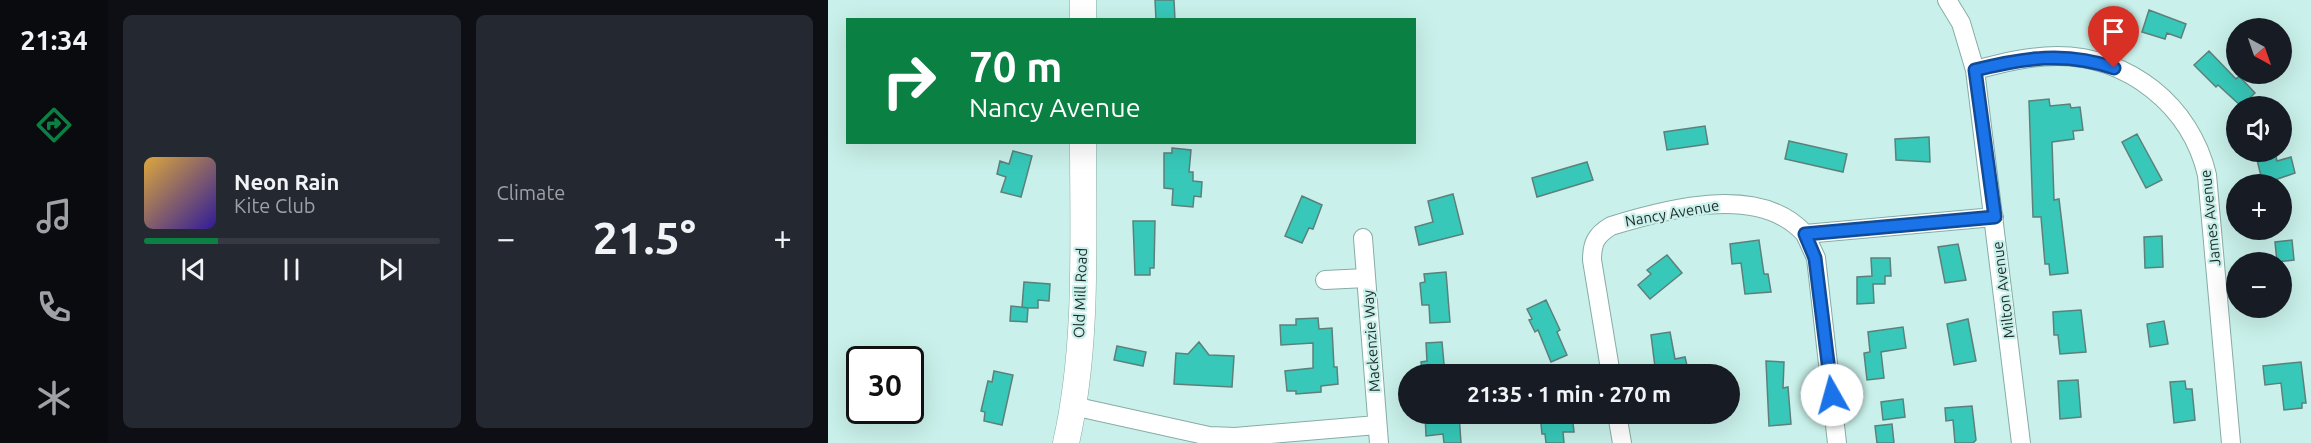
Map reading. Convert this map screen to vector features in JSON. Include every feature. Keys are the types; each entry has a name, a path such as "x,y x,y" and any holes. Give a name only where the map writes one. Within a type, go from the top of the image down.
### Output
{"street":[{"path":"1083,0 1083,18"},
{"name":"Milton Avenue","path":"1947,0 1960,23 1975,70 1995,217 2021,443"},
{"name":"James Avenue","path":"1975,70 2017,60 2058,56 2102,64 2150,86 2175,109 2190,130 2204,158 2207,175 2231,443"},
{"name":"Old Mill Road","path":"1066,443 1073,406 1081,318 1083,144"},
{"name":"Nancy Avenue","path":"1609,364 1592,260 1593,244 1597,236 1611,226 1625,221 1714,203 1737,204 1771,211 1791,221 1805,234"},
{"path":"1837,443 1818,273 1811,245 1805,234 1995,217"},
{"name":"Mackenzie Way","path":"1363,238 1378,434"},
{"path":"1325,280 1366,278"},
{"path":"1073,406 1209,436 1378,434"},
{"path":"1619,424 1622,443"}],"building":[{"path":"1155,0 1174,0 1175,18 1156,18"},
{"path":"2149,10 2186,24 2181,38 2167,33 2165,39 2142,32"},
{"path":"2209,51 2226,69 2226,84 2247,84 2255,93 2252,96 2230,96 2218,85 2216,87 2194,65"},
{"path":"2049,99 2050,106 2070,104 2071,108 2080,107 2083,130 2073,131 2074,139 2052,142 2054,200 2059,199 2068,273 2050,275 2049,264 2045,264 2041,217 2033,217 2029,101"},
{"path":"1705,126 1708,144 1667,150 1664,132"},
{"path":"2137,134 2162,180 2146,188 2122,142"},
{"path":"1929,137 1930,162 1896,160 1895,139"},
{"path":"1789,141 1847,154 1843,172 1785,159"},
{"path":"1172,148 1191,150 1189,172 1193,172 1193,181 1202,182 1201,197 1194,196 1193,207 1172,205 1173,189 1164,188 1164,153 1172,153"},
{"path":"1013,151 1032,156 1021,197 1001,192 1006,177 997,174 1000,161 1009,164"},
{"path":"2292,161 2295,173 2292,174 2260,174 2258,162"},
{"path":"1587,162 1593,180 1537,197 1532,178"},
{"path":"1453,194 1463,234 1419,245 1415,227 1433,222 1428,201"},
{"path":"1302,196 1322,205 1313,229 1309,228 1302,243 1285,236"},
{"path":"1133,221 1155,221 1154,268 1150,268 1150,275 1135,275"},
{"path":"2162,236 2163,267 2145,268 2144,237"},
{"path":"1759,240 1764,274 1768,274 1771,292 1745,294 1741,263 1732,264 1730,244"},
{"path":"2292,240 2294,260 2292,260 2292,252 2276,252 2275,242"},
{"path":"1958,244 1966,280 1945,283 1938,247"},
{"path":"1667,255 1682,273 1650,299 1638,285 1651,274 1647,270"},
{"path":"1871,258 1890,258 1891,276 1885,276 1885,284 1873,284 1874,303 1857,304 1857,277 1872,276"},
{"path":"1446,272 1450,322 1430,323 1429,305 1422,305 1420,283 1425,282 1424,274"},
{"path":"1024,282 1050,284 1049,301 1038,300 1038,308 1022,307"},
{"path":"1546,300 1560,330 1557,332 1567,355 1551,362 1538,330 1535,332 1529,320 1532,319 1527,309"},
{"path":"1011,306 1028,308 1027,322 1010,321"},
{"path":"2081,310 2086,352 2060,354 2058,335 2054,335 2053,312"},
{"path":"1318,318 1319,329 1332,328 1334,367 1337,367 1338,384 1321,386 1321,392 1296,394 1296,391 1287,391 1285,371 1313,368 1313,343 1281,345 1280,325 1296,325 1296,319"},
{"path":"1968,319 1976,361 1954,365 1947,324"},
{"path":"2164,321 2168,344 2150,347 2147,324"},
{"path":"1903,327 1906,348 1881,352 1884,378 1867,380 1864,353 1870,352 1868,332"},
{"path":"1670,332 1675,359 1685,357 1687,364 1655,364 1651,335"},
{"path":"1199,342 1209,355 1234,356 1232,387 1174,384 1176,353 1188,354"},
{"path":"1442,342 1444,364 1421,364 1421,362 1427,361 1426,343"},
{"path":"1117,346 1146,352 1143,366 1114,360"},
{"path":"1766,361 1784,362 1783,388 1788,387 1791,424 1769,426"},
{"path":"2301,362 2306,403 2302,403 2302,408 2284,410 2281,383 2265,385 2263,366"},
{"path":"994,371 1013,375 1002,425 984,421 985,412 981,411 988,381 992,382"},
{"path":"2078,380 2081,417 2060,419 2058,381"},
{"path":"2185,381 2186,389 2192,389 2195,420 2174,423 2170,382"},
{"path":"1903,399 1905,417 1883,420 1881,402"},
{"path":"1972,406 1976,440 1973,443 1955,443 1953,420 1946,421 1945,408"},
{"path":"1425,424 1460,424 1461,443 1444,443 1443,434 1426,436"},
{"path":"1541,424 1573,424 1574,432 1563,432 1564,443 1546,443 1545,434 1542,434"},
{"path":"1892,424 1894,443 1877,443 1875,426"}],"route":[{"path":"1832,395 1818,273 1811,245 1805,234 1995,217 1975,70 2036,57 2058,56 2087,60 2114,68"}]}
